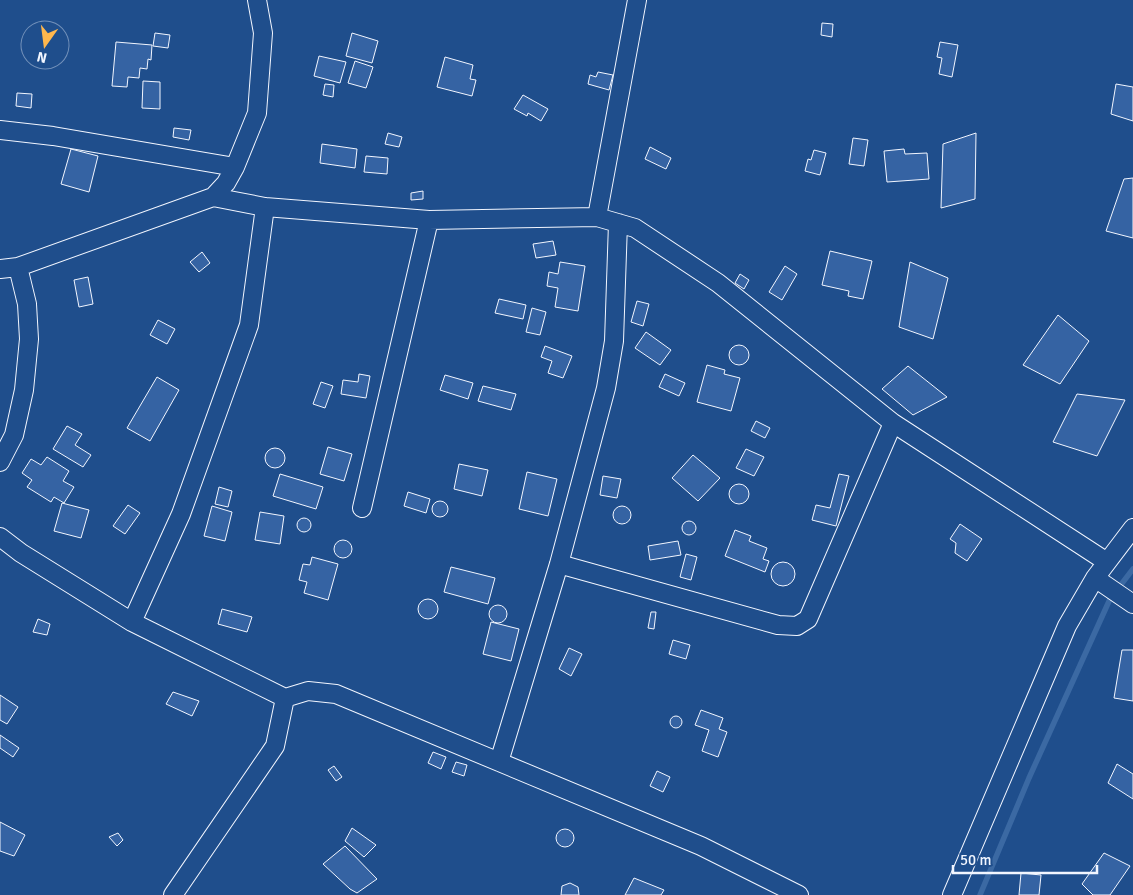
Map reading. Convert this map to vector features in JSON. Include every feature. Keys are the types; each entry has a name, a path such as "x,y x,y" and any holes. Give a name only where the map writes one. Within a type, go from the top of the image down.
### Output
{"street":[{"path":"0,269 18,267 213,197 226,183 235,167 257,113 263,33 257,0"},
{"path":"597,217 637,0"},
{"path":"0,130 53,136 235,167"},
{"path":"213,197 265,207 429,220 597,217 635,228 718,283 893,423 1107,562"},
{"path":"132,622 181,514 249,325 265,207"},
{"path":"362,508 429,220"},
{"path":"499,762 558,564 606,388 614,341 618,223"},
{"path":"0,462 14,435 24,390 29,339 27,304 18,267"},
{"path":"558,564 778,625 797,626 808,619 893,423"},
{"path":"952,895 1067,626 1095,578 1133,528"},
{"path":"0,537 21,553 132,622 284,698 308,691 336,694 701,846 799,895"},
{"path":"1095,578 1133,604"},
{"path":"173,895 275,746 284,698"}],"building":[{"path":"822,23 833,24 832,37 821,35"},
{"path":"155,33 170,35 168,48 153,46"},
{"path":"352,33 378,41 372,63 346,56"},
{"path":"116,42 152,45 151,60 148,59 147,69 140,68 139,78 128,77 127,87 112,86"},
{"path":"940,42 958,45 952,77 939,74 942,58 937,57"},
{"path":"319,56 346,62 340,83 314,76"},
{"path":"445,57 473,65 470,79 476,80 472,96 437,87"},
{"path":"355,61 373,67 366,88 348,83"},
{"path":"598,72 613,75 609,90 588,84 590,75 596,77"},
{"path":"143,81 160,82 160,109 142,108"},
{"path":"325,84 334,85 333,97 323,95"},
{"path":"1116,84 1133,87 1133,121 1111,114"},
{"path":"17,93 32,94 31,108 16,106"},
{"path":"523,95 548,109 541,121 528,113 527,116 514,109"},
{"path":"174,128 191,130 189,140 173,137"},
{"path":"388,133 402,137 399,147 385,144"},
{"path":"976,133 975,199 941,208 943,144"},
{"path":"853,138 868,140 864,166 849,164"},
{"path":"322,144 357,149 355,168 320,163"},
{"path":"650,147 671,158 666,169 645,159"},
{"path":"71,149 98,156 89,192 61,184"},
{"path":"904,149 905,154 927,153 929,179 887,182 884,151"},
{"path":"814,150 826,153 820,175 805,171 808,159 811,160"},
{"path":"366,156 388,158 387,174 364,172"},
{"path":"1133,178 1133,238 1106,231 1124,179"},
{"path":"423,191 423,199 411,200 411,193"},
{"path":"553,241 556,255 536,258 533,244"},
{"path":"830,251 872,261 863,299 848,296 849,291 822,285"},
{"path":"202,252 210,263 199,272 190,262"},
{"path":"560,262 585,266 578,311 555,307 558,288 547,286 549,272 558,274"},
{"path":"910,262 948,278 933,339 899,327"},
{"path":"785,266 797,274 782,300 769,292"},
{"path":"740,274 749,280 744,289 735,283"},
{"path":"88,277 93,304 79,307 74,280"},
{"path":"499,299 526,305 523,319 495,313"},
{"path":"637,301 649,304 643,326 631,322"},
{"path":"532,308 546,312 540,335 526,332"},
{"path":"1058,315 1089,341 1060,384 1023,365"},
{"path":"158,320 175,329 167,344 150,335"},
{"path":"646,332 671,350 660,365 635,348"},
{"path":"739,345 746,348 749,355 746,362 739,365 732,362 729,355 732,348"},
{"path":"545,346 572,356 563,378 548,373 552,361 541,357"},
{"path":"707,365 725,370 724,374 740,378 731,411 697,402"},
{"path":"908,366 947,397 913,415 882,389"},
{"path":"359,374 370,376 366,398 341,394 343,380 358,382"},
{"path":"665,374 685,383 679,396 659,387"},
{"path":"445,375 473,383 468,399 440,390"},
{"path":"157,377 179,390 150,441 127,428"},
{"path":"321,382 333,386 325,408 313,404"},
{"path":"483,386 516,394 511,410 478,401"},
{"path":"1077,394 1125,400 1097,456 1053,442"},
{"path":"756,421 770,428 765,438 751,431"},
{"path":"67,426 82,434 75,445 91,455 83,467 53,449"},
{"path":"328,447 352,454 344,481 320,474"},
{"path":"275,448 282,451 285,458 282,465 275,468 268,465 265,458 268,451"},
{"path":"746,449 764,457 754,476 736,468"},
{"path":"693,455 720,478 698,501 672,478"},
{"path":"47,457 69,471 63,481 74,487 64,503 54,497 51,502 27,487 32,480 22,473 31,459 41,465"},
{"path":"459,464 488,470 482,496 454,489"},
{"path":"527,472 557,479 548,516 519,509"},
{"path":"280,474 323,487 316,509 273,496"},
{"path":"839,474 849,476 836,526 812,520 816,505 830,508"},
{"path":"603,476 621,479 617,498 600,495"},
{"path":"739,484 746,487 749,494 746,501 739,504 732,501 729,494 732,487"},
{"path":"219,487 232,491 228,507 215,504"},
{"path":"408,492 430,499 426,513 404,506"},
{"path":"440,501 446,503 448,509 446,515 440,517 434,515 432,509 434,503"},
{"path":"62,503 89,510 81,538 54,531"},
{"path":"128,505 140,513 125,534 113,526"},
{"path":"212,506 232,512 225,541 204,536"},
{"path":"622,506 628,509 631,515 628,521 622,524 616,521 613,515 616,509"},
{"path":"260,512 284,516 280,544 255,540"},
{"path":"301,518 307,518 311,525 307,532 301,532 297,528 297,522"},
{"path":"689,521 694,523 696,528 694,533 689,535 684,533 682,528 684,523"},
{"path":"960,524 982,539 967,561 955,553 956,543 950,539"},
{"path":"735,530 751,536 749,541 767,548 763,559 769,561 765,572 725,556"},
{"path":"343,540 349,543 352,549 349,555 343,558 337,555 334,549 337,543"},
{"path":"678,541 681,555 650,560 648,546"},
{"path":"686,554 697,557 691,580 680,577"},
{"path":"312,557 338,564 328,600 304,593 307,582 299,580 303,564 310,565"},
{"path":"783,562 791,566 795,574 791,582 783,586 775,582 771,574 775,566"},
{"path":"451,567 495,578 488,604 444,592"},
{"path":"428,599 435,602 438,609 435,616 428,619 421,616 418,609 421,602"},
{"path":"498,605 504,608 507,614 504,620 498,623 492,620 489,614 492,608"},
{"path":"222,609 252,617 247,632 218,624"},
{"path":"651,612 656,612 654,629 648,628"},
{"path":"38,619 50,624 47,635 33,632"},
{"path":"491,622 519,629 511,661 483,654"},
{"path":"673,640 690,645 686,659 669,654"},
{"path":"569,648 582,654 571,676 559,669"},
{"path":"1122,650 1133,650 1133,701 1114,698"},
{"path":"173,692 199,701 192,716 166,704"},
{"path":"0,695 18,707 7,724 0,720"},
{"path":"701,710 723,718 719,729 727,732 718,757 702,751 709,730 695,725"},
{"path":"676,716 682,722 676,728 670,722"},
{"path":"0,735 19,748 13,757 0,748"},
{"path":"433,752 446,757 441,769 428,763"},
{"path":"456,762 467,765 464,776 452,772"},
{"path":"1117,764 1133,774 1133,799 1108,783"},
{"path":"334,766 342,777 336,781 328,770"},
{"path":"657,771 670,777 663,792 650,786"},
{"path":"0,822 25,835 14,856 0,851"},
{"path":"352,828 376,845 364,857 345,841"},
{"path":"565,829 571,832 574,838 571,844 565,847 559,844 556,838 559,832"},
{"path":"118,833 123,840 117,846 109,837"},
{"path":"345,846 377,879 357,893 323,864"},
{"path":"1104,853 1130,866 1110,895 1093,895 1082,884"},
{"path":"1021,873 1041,875 1039,895 1019,895"},
{"path":"634,878 664,890 661,895 625,895"},
{"path":"570,883 578,887 579,895 561,895 562,886"}],"waterway":[{"path":"980,895 1029,778 1110,599 1133,569"}]}
